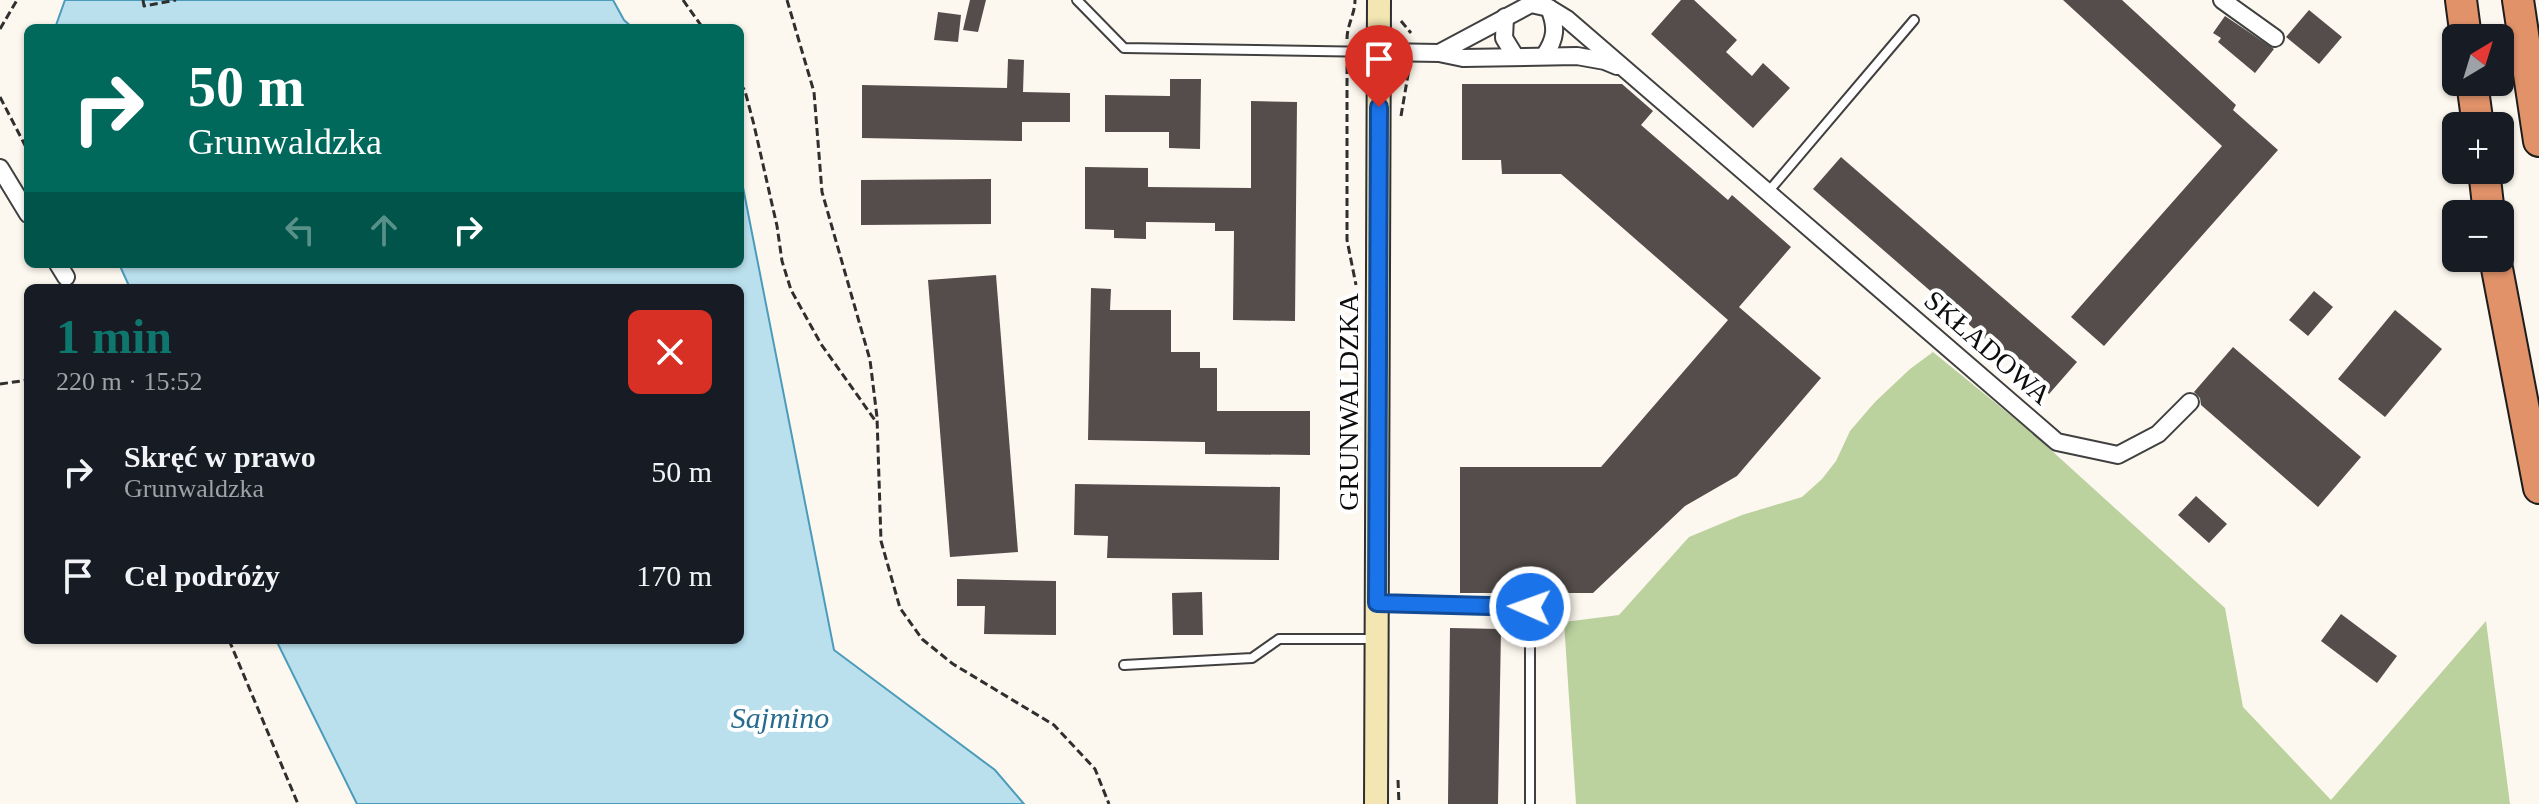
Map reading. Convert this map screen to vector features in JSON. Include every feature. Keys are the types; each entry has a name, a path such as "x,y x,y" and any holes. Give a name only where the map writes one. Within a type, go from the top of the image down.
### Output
{"highway":[{"path":"2461,0 2464,24"},
{"path":"2518,0 2539,141"},
{"path":"2498,272 2539,488"}],"main road":[{"name":"GRUNWALDZKA","path":"1376,804 1379,0"}],"street":[{"path":"2222,0 2275,38"},
{"name":"SKŁADOWA","path":"1542,3 1567,19 1630,71 2057,442 2118,455 2158,434 2190,402"},
{"path":"1439,53 1531,4 1542,3 1555,22 1555,35 1544,56"},
{"path":"1505,17 1504,38 1515,56"},
{"name":"SKŁADOWA","path":"1379,52 1439,53 1463,58 1577,56 1605,61 1630,71"},
{"path":"0,168 24,207"}],"lane":[{"path":"1077,0 1124,48 1379,52"},
{"path":"1768,192 1914,20"},
{"path":"1377,603 1530,607 1530,804"},
{"path":"1124,665 1252,658 1279,639 1377,639"}],"path":[{"path":"0,29 17,0"},
{"path":"143,0 144,6 176,0"},
{"path":"683,0 700,24"},
{"path":"787,0 814,92 822,192 870,360 878,423 881,541 900,608 922,639 953,664 1054,725 1095,769 1109,804"},
{"path":"1355,0 1355,11 1347,33 1347,240 1358,296"},
{"path":"1401,10 1401,20 1412,34 1401,130"},
{"path":"744,89 791,290 828,355 878,423"},
{"path":"0,97 24,143"},
{"path":"0,384 24,381"},
{"path":"231,644 298,804"},
{"path":"1398,777 1399,804"}],"green space":[{"path":"1933,352 2030,431 2225,608 2243,707 2331,800 2486,621 2510,804 1576,804 1564,622 1619,615 1689,537 1742,515 1802,497 1836,461 1850,431 1875,402"}],"water":[{"path":"65,0 613,0 628,24 56,24"},
{"name":"Sajmino","path":"744,192 834,650 995,770 1024,804 357,804 278,644 744,644 744,284 128,284 121,268 744,268"}],"building":[{"path":"970,0 986,0 978,32 963,30"},
{"path":"1681,0 1694,0 1737,40 1726,52 1752,76 1763,63 1790,88 1753,128 1651,34"},
{"path":"2063,0 2122,0 2236,105 2233,110 2278,150 2104,346 2071,317 2222,146"},
{"path":"2309,10 2342,37 2319,64 2286,37"},
{"path":"938,12 961,15 958,42 934,40"},
{"path":"2225,16 2274,49 2255,73 2218,42 2221,38 2213,33"},
{"path":"1008,59 1024,60 1023,92 1070,93 1070,122 1022,122 1022,141 862,138 862,85 1007,88"},
{"path":"1170,79 1201,79 1200,149 1169,148 1169,132 1105,132 1105,95 1170,96"},
{"path":"1462,84 1622,84 1653,111 1641,125 1728,200 1732,195 1791,247 1739,307 1821,378 1737,476 1685,506 1593,593 1460,593 1460,467 1601,467 1728,320 1561,174 1502,174 1501,160 1462,160"},
{"path":"1251,101 1297,102 1295,321 1233,320 1234,231 1215,231 1215,223 1146,222 1146,239 1114,238 1114,230 1085,229 1085,167 1148,168 1148,187 1251,188"},
{"path":"1841,157 2077,362 2049,394 1813,189"},
{"path":"991,179 991,224 861,225 861,180"},
{"path":"996,275 1018,552 950,557 928,280"},
{"path":"1091,288 1111,289 1110,310 1171,310 1171,352 1200,352 1200,368 1217,368 1217,411 1310,411 1310,455 1205,454 1205,442 1088,440"},
{"path":"2314,291 2333,307 2308,336 2289,320"},
{"path":"2395,310 2442,349 2385,417 2338,379"},
{"path":"2233,347 2361,457 2318,507 2201,405 2200,398 2194,392"},
{"path":"1075,484 1280,487 1279,560 1107,558 1108,536 1074,535"},
{"path":"2196,496 2227,524 2209,543 2178,515"},
{"path":"957,579 1056,581 1056,635 984,634 985,606 957,606"},
{"path":"1202,592 1203,635 1173,635 1172,593"},
{"path":"2341,614 2397,656 2377,683 2321,641"},
{"path":"1450,628 1501,629 1498,804 1448,804"}],"route":[{"path":"1379,107 1377,603 1530,607"}]}
